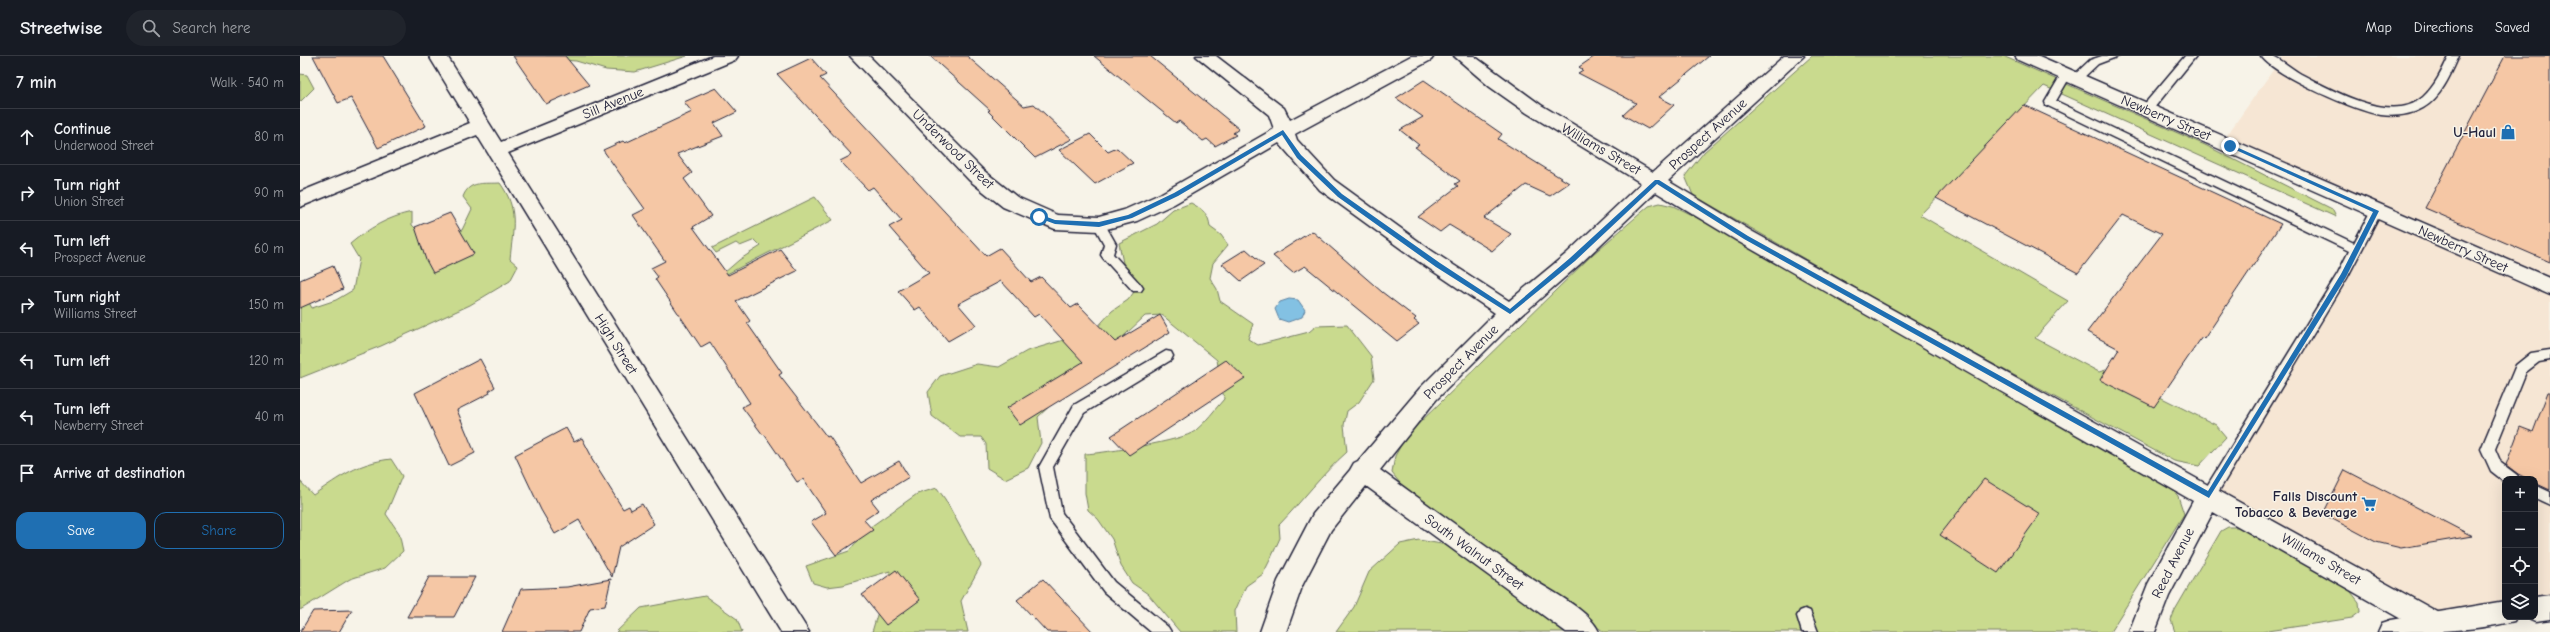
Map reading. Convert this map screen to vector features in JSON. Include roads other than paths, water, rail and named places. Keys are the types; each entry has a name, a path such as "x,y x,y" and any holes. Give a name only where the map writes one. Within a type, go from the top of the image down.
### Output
{"street":[{"name":"High Street","path":"438,56 481,126 498,150 544,229 796,632"},
{"name":"Sill Avenue","path":"498,150 728,56"},
{"name":"Underwood Street","path":"859,56 976,175 1010,202 1055,222 1099,224 1130,216 1167,199 1283,132 1425,56"},
{"path":"1205,56 1277,112 1283,132 1299,156 1340,195 1438,265 1510,312"},
{"name":"Williams Street","path":"1463,56 1496,83 1534,110 1657,182 1746,237 2209,495 2434,624"},
{"name":"Prospect Avenue","path":"1273,632 1291,581 1322,522 1362,470 1428,394 1510,312 1573,259 1657,182 1703,136 1795,56"},
{"name":"Newberry Street","path":"2024,56 2550,287"},
{"path":"300,200 481,126"},
{"name":"South Walnut Street","path":"1362,470 1515,582 1566,616 1586,632"},
{"name":"Reed Avenue","path":"2142,632 2157,592 2209,495"},
{"path":"2538,609 2550,607"},
{"path":"2391,632 2502,613"}],"lane":[{"path":"2114,56 2094,62 2071,77 2050,102 2356,249"},
{"path":"2146,110 2191,56"},
{"path":"2266,56 2295,75 2332,93 2380,111 2412,108 2433,95 2454,56"},
{"path":"2209,495 2343,275 2376,211"},
{"path":"1099,224 1110,244 1107,255 1137,288"},
{"path":"2508,476 2496,467 2488,449 2521,369 2536,357 2550,355"},
{"path":"1163,632 1109,587 1055,515 1046,467 1079,409 1166,356"},
{"path":"2538,493 2550,499"},
{"path":"1804,616 1810,632"}],"water":[{"path":"1289,299 1298,300 1305,310 1302,317 1288,322 1279,319 1275,309 1280,302"}],"place":[{"name":"U-Haul","path":"2508,132"},
{"name":"Falls Discount Tobacco & Beverage","path":"2369,504"}]}
